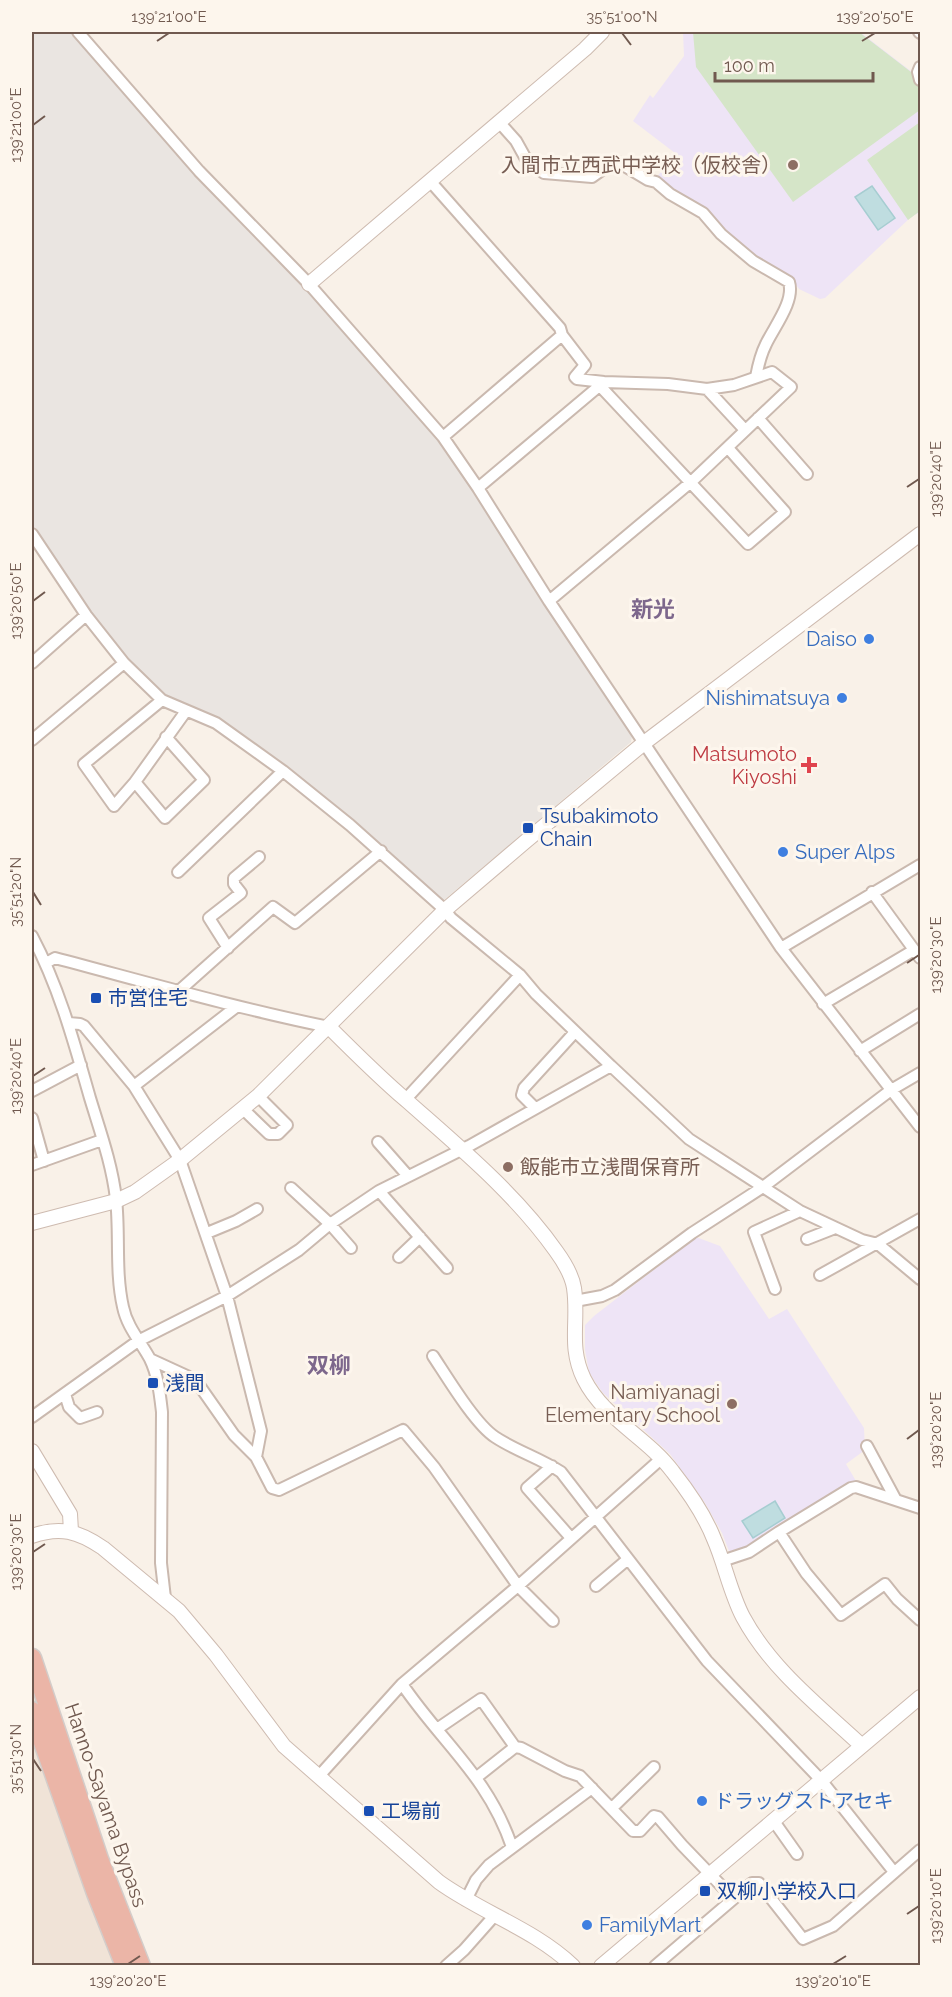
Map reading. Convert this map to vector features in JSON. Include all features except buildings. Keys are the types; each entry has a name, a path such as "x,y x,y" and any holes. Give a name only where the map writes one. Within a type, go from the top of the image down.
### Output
{"highway":[{"name":"Hanno-Sayama Bypass","path":"32,1658 99,1859 141,1965"},
{"name":"Hanno-Sayama Bypass","path":"32,1711 96,1893 125,1965"}],"street":[{"path":"78,32 199,171 309,284 443,437 549,601 781,948 921,1127"},
{"path":"309,284 585,49 602,32"},
{"path":"921,66 918,72 921,80"},
{"path":"499,122 516,141 526,159 544,173 592,177 613,162 618,162 648,180 656,182 670,194 703,213 721,234 753,261 789,282 791,289 785,308 766,344 756,376"},
{"path":"430,181 560,328 562,335 585,365 575,377 577,379 602,384 668,384 707,390 734,385 772,372 791,387 691,482 549,601"},
{"path":"443,437 562,335"},
{"path":"602,384 748,544 785,512 728,448"},
{"path":"478,488 602,384"},
{"path":"707,390 745,430"},
{"path":"758,418 807,474"},
{"path":"32,534 86,615 124,663 162,700 216,723 283,771 381,851 451,918 520,975 575,1032 689,1139 800,1211 862,1240 878,1245 921,1279"},
{"path":"32,1223 116,1201 135,1192 180,1160 258,1096 445,910 644,742 921,534"},
{"path":"32,663 86,615"},
{"path":"32,740 124,663"},
{"path":"162,700 84,764 114,806 135,782 186,711"},
{"path":"135,782 165,818 204,780 166,737"},
{"path":"178,872 283,771"},
{"path":"180,990 273,907 295,923 381,851"},
{"path":"228,948 209,918 240,893 234,884 234,878 259,857"},
{"path":"781,948 872,892 919,868"},
{"path":"823,1004 917,954 872,892"},
{"path":"32,936 46,963 69,1023 113,1179 122,1300 129,1324 150,1359 156,1378 162,1412 161,1563 165,1598"},
{"path":"46,963 55,958 236,1007 329,1027 405,1100 461,1149 524,1212 556,1251 568,1271 574,1286 576,1363 596,1400 662,1458 696,1507 714,1538 740,1611 764,1649 793,1683 862,1746"},
{"path":"405,1100 520,975"},
{"path":"134,1086 236,1007"},
{"path":"860,1051 921,1014"},
{"path":"69,1023 84,1026 134,1086 180,1160 227,1296 261,1431 256,1457"},
{"path":"536,1108 522,1095 524,1088 575,1032"},
{"path":"32,1091 81,1065"},
{"path":"32,1417 138,1341 227,1296 299,1250 330,1224 379,1191 461,1149 611,1066"},
{"path":"575,1301 602,1296 615,1290 692,1233 764,1187 891,1090 921,1072"},
{"path":"243,1109 269,1134 278,1134 287,1125 258,1096"},
{"path":"32,1118 45,1161"},
{"path":"32,1165 102,1140"},
{"path":"378,1142 408,1176"},
{"path":"291,1188 330,1224 351,1248"},
{"path":"379,1191 447,1268"},
{"path":"207,1233 257,1209"},
{"path":"775,1289 754,1232 800,1211"},
{"path":"820,1275 878,1245 921,1219"},
{"path":"807,1239 835,1228"},
{"path":"399,1257 420,1237"},
{"path":"433,1356 480,1423 494,1437 561,1472 707,1661 821,1780 894,1872"},
{"path":"150,1359 188,1376 199,1385 234,1435 256,1457 272,1488 279,1490 403,1430 434,1467 518,1586 553,1621"},
{"path":"65,1394 69,1407 80,1418 98,1412"},
{"path":"867,1446 896,1500"},
{"path":"32,1451 70,1514 71,1531"},
{"path":"319,1776 402,1684 518,1586 662,1458"},
{"path":"552,1466 527,1488 571,1538"},
{"path":"722,1561 749,1551 851,1488 856,1487 921,1508"},
{"path":"32,1536 56,1530 71,1531 98,1545 165,1598 196,1630 284,1746 439,1882 466,1900 546,1944 573,1965"},
{"path":"779,1532 806,1573 841,1615 885,1584 897,1599 921,1620"},
{"path":"596,1586 628,1559"},
{"path":"402,1684 419,1710 477,1777 504,1822 512,1847"},
{"path":"601,1965 921,1696"},
{"path":"437,1729 481,1699 515,1747 580,1776 636,1832 654,1816 658,1817 733,1898"},
{"path":"477,1777 515,1747"},
{"path":"612,1808 654,1767"},
{"path":"466,1900 482,1872 592,1788"},
{"path":"773,1820 797,1854"},
{"path":"655,1965 752,1883 759,1883 803,1939 833,1926 921,1850"},
{"path":"446,1965 464,1950 495,1915"}],"shaded area":[{"path":"32,32 73,32 180,157 307,287 440,442 632,735 631,742 444,900 438,898 343,811 226,726 172,702 137,673 104,636 32,532"},
{"name":"入間市立西武中学校（仮校舎）","path":"683,32 860,32 916,75 920,86 920,212 911,217 825,298 820,299 799,289 792,279 755,258 657,177 675,153 633,121 650,95 653,98 684,56"},
{"name":"Namiyanagi Elementary School","path":"696,1237 720,1246 769,1319 787,1309 864,1428 865,1450 846,1464 856,1481 747,1549 732,1553 705,1503 670,1454 603,1393 589,1372 585,1350 585,1325"},
{"path":"32,1683 134,1965 32,1965"}],"green space":[{"path":"693,32 859,32 915,75 920,87 920,110 793,202 696,67"},
{"path":"920,122 920,211 908,220 867,160"}],"water":[{"path":"872,186 895,218 878,230 855,197"},
{"path":"775,1501 785,1518 753,1538 742,1521"}],"place":[{"name":"入間市立西武中学校（仮校舎）","path":"793,165"},
{"name":"Daiso","path":"869,639"},
{"name":"Nishimatsuya","path":"842,698"},
{"name":"Matsumoto Kiyoshi","path":"809,765"},
{"name":"Tsubakimoto Chain","path":"528,828"},
{"name":"Super Alps","path":"783,852"},
{"name":"市営住宅","path":"96,998"},
{"name":"飯能市立浅間保育所","path":"508,1167"},
{"name":"浅間","path":"153,1383"},
{"name":"Namiyanagi Elementary School","path":"732,1404"},
{"name":"ドラッグストアセキ","path":"702,1801"},
{"name":"工場前","path":"369,1811"},
{"name":"双柳小学校入口","path":"705,1891"},
{"name":"FamilyMart","path":"587,1925"}],"district":[{"name":"新光","path":"653,609"},
{"name":"双柳","path":"329,1365"}]}
